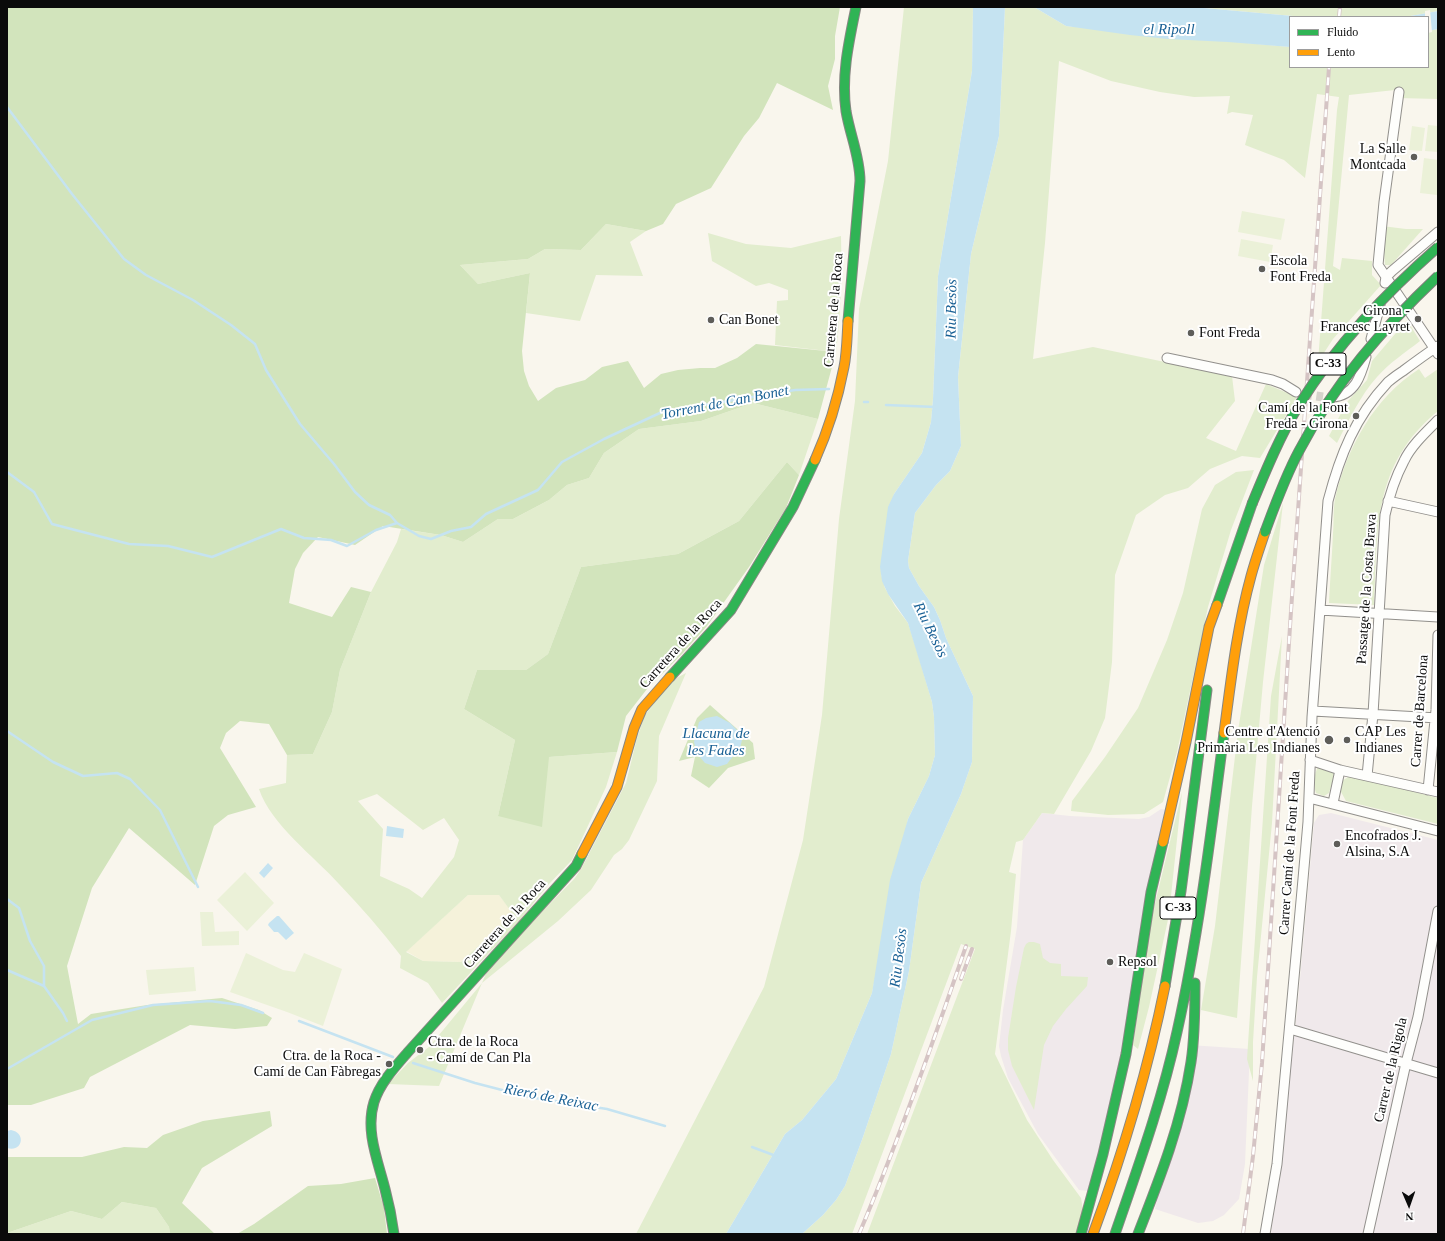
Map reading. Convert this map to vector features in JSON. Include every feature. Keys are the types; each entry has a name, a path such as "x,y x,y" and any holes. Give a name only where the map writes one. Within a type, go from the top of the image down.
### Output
{"main road":[{"name":"Carretera de la Roca","path":"394,1234 385,1190 371,1138 371,1114 380,1089 386,1079 421,1036 576,866 617,787 634,728 642,709 655,692 735,605 793,507 821,446 844,367 860,181 859,157 846,112 844,87 846,58 856,7"},
{"name":"C-33","path":"1212,658 1218,621 1229,574 1252,504 1265,472 1285,431 1300,405 1333,357 1377,305 1438,247"},
{"name":"C-33","path":"1114,1234 1145,1148 1162,1091 1177,1032 1207,862 1230,678 1251,576 1265,532 1284,482 1304,440 1334,392 1368,347 1438,276"},
{"path":"1081,1234 1102,1161 1126,1054 1151,892 1186,742 1209,627 1229,574"},
{"name":"C-33","path":"1093,1234 1123,1148 1141,1090 1163,995 1181,886 1208,680"},
{"path":"1138,1234 1169,1149 1188,1079 1191,1062 1194,1018 1196,929"}],"street":[{"path":"1399,92 1384,202 1378,265 1402,303 1437,349"},
{"path":"1323,398 1338,397 1349,391 1361,378 1386,277 1438,232"},
{"name":"Carrer Camí de la Font Freda","path":"1265,1234 1277,1164 1304,879 1313,711 1328,501 1335,472 1346,444 1374,399 1389,381 1437,349"},
{"path":"1167,358 1272,380 1283,384 1296,392"},
{"name":"Passatge de la Costa Brava","path":"1367,776 1373,714 1385,515 1388,501 1404,460 1419,440 1438,420"},
{"path":"1388,501 1438,512"},
{"path":"1320,610 1379,612 1438,617"},
{"name":"Carrer de Barcelona","path":"1428,790 1437,718 1438,635"},
{"path":"1313,711 1437,718"},
{"path":"1310,760 1340,770 1438,792"},
{"path":"1333,803 1340,770"},
{"path":"1309,798 1438,831"},
{"name":"Carrer de la Rigola","path":"1368,1234 1406,1063 1418,1017 1438,911"},
{"path":"1290,1029 1438,1073"}],"shaded area":[{"path":"1161,809 1173,811 1098,1192 1079,1190 1038,1134 1008,1078 999,1046 1003,1010 1017,927 1023,840 1042,813 1070,816 1139,819 1149,817"},
{"path":"1331,813 1438,840 1438,1234 1271,1234 1297,1012 1314,823 1319,815"},
{"path":"468,895 499,895 514,914 461,962 423,961 406,951"},
{"path":"1189,1045 1250,1049 1245,1164 1239,1199 1224,1215 1213,1221 1198,1223 1155,1209"}],"green space":[{"path":"7,7 840,7 835,36 835,59 828,86 833,110 777,83 759,118 744,136 711,188 676,204 663,224 646,231 606,224 581,250 545,249 528,259 460,265 478,284 530,273 522,351 524,371 529,386 538,401 556,388 585,380 602,367 628,361 644,388 661,374 678,370 715,368 737,358 756,344 836,352 818,419 753,403 701,421 639,429 604,453 589,478 567,485 549,500 513,519 498,519 463,542 441,535 383,526 355,545 318,537 303,553 295,569 289,603 332,617 351,587 371,592 340,670 332,712 313,754 287,755 269,724 240,721 226,733 220,748 256,807 228,815 214,826 195,885 129,828 92,888 67,966 78,1024 91,1014 147,1005 222,998 259,1010 272,1018 267,1026 235,1029 190,1025 90,1077 84,1088 31,1105 7,1105"},
{"path":"904,7 973,7 972,71 938,276 931,422 922,453 894,494 881,574 885,588 895,606 908,623 915,644 932,702 935,755 929,776 908,819 872,993 836,1079 802,1120 785,1134 726,1234 636,1234 764,987 803,840 822,715 839,519 855,401 859,309 888,161"},
{"path":"1005,7 1034,7 1066,26 1289,47 1289,68 1429,68 1429,31 1438,29 1438,99 1398,98 1404,89 1349,95 1333,266 1340,270 1342,258 1372,261 1372,275 1381,285 1333,339 1318,362 1339,97 1317,94 1305,178 1284,160 1245,145 1253,115 1232,112 1227,114 1230,96 1194,97 1160,92 1111,81 1059,61 1045,243 1033,359 1093,347 1232,376 1235,401 1206,438 1236,451 1266,384 1297,397 1260,458 1242,456 1210,469 1188,488 1165,495 1136,515 1115,575 1112,662 1105,718 1091,751 1054,814 1042,813 1023,840 1016,842 1009,872 1016,874 1011,931 995,1054 1027,1120 1053,1160 1081,1198 1084,1216 1076,1234 867,1234 975,949 961,944 852,1234 802,1234 823,1215 836,1200 845,1186 863,1137 891,1054 909,971 921,883 961,794 972,762 973,696 946,638 934,607 919,586 909,568 908,561 915,513 936,485 950,471 961,446 958,377 971,254 999,136"},
{"path":"1193,7 1438,7 1438,11 1410,16 1293,16"},
{"path":"1428,125 1438,126 1438,152 1425,151"},
{"path":"1412,126 1425,128 1422,151 1409,150"},
{"path":"1424,158 1438,160 1437,195 1420,193"},
{"path":"1242,211 1285,219 1281,240 1238,232"},
{"path":"606,224 646,231 630,242 643,276 596,275 580,321 526,313 530,273 478,284 460,265 528,259 545,249 581,250"},
{"path":"1382,226 1406,229 1423,229 1391,265 1385,265"},
{"path":"708,233 746,244 791,248 841,236 841,294 836,352 775,345 777,301 788,300 788,290 769,283 756,286 712,261"},
{"path":"1241,239 1273,245 1270,262 1238,256"},
{"path":"1407,320 1420,341 1387,367 1371,384 1355,408 1337,443 1329,436 1347,402 1367,380 1372,361"},
{"path":"1419,369 1425,378 1438,369 1438,411 1416,432 1401,453 1390,476 1383,500 1379,524 1376,550 1374,605 1329,603 1334,503 1347,461 1365,425 1376,409 1389,394"},
{"path":"753,403 818,419 799,475 787,462 739,521 678,554 581,567 548,654 526,670 477,670 464,709 515,740 498,816 549,757 617,752 606,787 572,860 549,884 520,920 442,1003 428,983 400,968 401,956 394,947 329,873 294,840 273,815 259,789 286,783 287,755 313,754 332,712 340,670 371,592 397,542 401,529 441,535 463,542 498,519 513,519 549,500 567,485 589,478 604,453 639,429 701,421","holes":["377,794 423,830 444,818 459,840 454,857 422,898 409,889 380,876 383,829 358,801","468,895 499,895 513,914 461,962 423,961 406,952"]},
{"path":"787,462 799,475 786,508 749,567 707,626 683,653 647,689 626,716 617,752 549,757 542,827 498,816 515,740 464,709 477,670 526,670 548,654 581,567 678,554 739,521"},
{"path":"1254,470 1231,530 1208,607 1177,752 1163,802 1144,814 1108,815 1071,811 1072,801 1105,757 1138,708 1167,640 1183,593 1202,509 1215,485 1236,472"},
{"path":"1283,503 1263,682 1252,806 1237,1018 1201,1010 1215,926 1238,731 1264,565"},
{"path":"1282,636 1272,823 1257,977 1253,1042 1253,1081 1247,1059 1271,696"},
{"path":"686,673 659,736 657,781 629,840 622,849 614,855 591,890 558,921 482,983 487,971 575,878 581,869 626,783 637,738 645,715 671,681"},
{"path":"710,705 753,743 755,759 728,768 709,788 691,776 695,757 679,761 697,718"},
{"path":"1318,767 1335,773 1329,793 1324,796 1316,793 1314,787 1314,780"},
{"path":"1351,775 1438,798 1438,824 1346,801 1340,790 1342,781"},
{"path":"1182,792 1169,915 1149,1007 1138,1049 1133,1045 1151,920"},
{"path":"245,872 274,903 247,931 217,900"},
{"path":"200,912 213,912 215,932 239,931 239,945 202,946"},
{"path":"1029,942 1040,944 1043,958 1050,963 1061,964 1061,976 1088,977 1087,986 1053,1026 1044,1045 1034,1110 1012,1066 1008,1050 1008,1038 1016,987 1024,948"},
{"path":"246,953 283,970 295,972 304,953 342,969 323,1026 230,992"},
{"path":"194,967 196,991 149,995 146,970"},
{"path":"482,983 439,1086 388,1084 408,1063 429,1047"},
{"path":"270,1111 272,1126 202,1168 182,1203 215,1234 170,1234 169,1227 156,1208 122,1202 102,1219 71,1211 7,1233 7,1157 82,1157 124,1147 147,1148 163,1135 203,1121"},
{"path":"375,1178 384,1208 387,1234 237,1234 254,1224 308,1186 341,1184"},
{"path":"122,1202 156,1208 169,1227 170,1234 7,1234 71,1211 102,1219"}],"water":[{"name":"Riu Besòs","path":"973,7 1005,7 999,136 971,254 958,377 961,446 950,471 936,485 915,513 908,561 909,568 919,586 934,607 946,638 973,696 972,762 961,794 921,883 909,971 891,1054 845,1186 836,1200 823,1215 802,1234 726,1234 785,1134 802,1120 836,1079 872,993 890,880 908,819 929,776 935,755 932,702 908,623 888,594 882,581 880,567 888,507 894,494 922,453 931,422 938,276 972,71"},
{"name":"el Ripoll","path":"1034,7 1193,7 1293,16 1289,16 1289,47 1168,39 1066,26"},
{"path":"1438,11 1438,29 1429,31 1429,16 1410,16"},
{"name":"Llacuna de les Fades","path":"717,716 730,723 742,735 742,740 740,748 727,764 717,767 705,763 697,754 694,742 699,722 706,718"},
{"path":"387,826 404,829 403,838 386,836"},
{"path":"268,863 273,868 264,878 259,873"},
{"path":"277,916 279,916 294,933 286,940 278,932 274,932 268,925"},
{"path":"11,1130 16,1132 21,1138 19,1145 12,1149 7,1148 7,1131"}],"pier":[{"path":"1430,10 1432,32 1429,33 1429,16 1425,16 1425,11"}],"waterway":[{"path":"7,107 72,194 124,259 146,275 193,300 231,325 255,344 266,370 300,424 334,464 355,492 369,505 390,515 397,523"},
{"name":"Torrent de Can Bonet","path":"7,472 34,492 52,524 129,544 168,546 212,557 281,529 304,538 331,540 347,546 376,530 397,523 419,536 431,539 451,531 471,527 486,514 538,490 562,462 604,439 662,412 795,390 829,389"},
{"name":"Torrent de Can Bonet","path":"886,405 936,407"},
{"path":"7,731 53,762 83,776 117,773 130,779 160,810 198,887"},
{"path":"7,899 19,908 30,941 44,966 44,986 67,1021"},
{"path":"7,970 44,986"},
{"name":"Rieró de Reixac","path":"7,1069 92,1020 153,1005 210,1001 241,1005 263,1013"},
{"name":"Rieró de Reixac","path":"299,1021 393,1057"},
{"name":"Rieró de Reixac","path":"413,1063 475,1083 529,1097 607,1109 665,1126"},
{"name":"Rieró de Reixac","path":"752,1147 776,1156"}],"tunnel":[{"path":"1303,394 1323,397"}],"railway":[{"path":"1339,16 1340,7"},
{"path":"1243,1234 1253,1156 1262,1063 1291,611 1329,68"},
{"path":"859,1234 915,1091 966,946"},
{"path":"961,979 972,949"}],"traffic: fast":[{"path":"848,321 860,172 846,111 844,85 846,59 856,7"},
{"path":"1252,504 1279,441 1299,405 1329,361 1363,321 1399,283 1438,247"},
{"path":"1265,532 1280,491 1294,461 1313,426 1328,403 1344,380 1379,337 1438,276"},
{"path":"670,677 731,610 793,507 815,460"},
{"path":"1217,605 1252,504"},
{"path":"1165,986 1181,891 1207,690"},
{"path":"1115,1234 1157,1109 1177,1032 1198,920 1224,733"},
{"path":"1081,1234 1103,1154 1126,1054 1151,892 1163,842"},
{"path":"394,1234 388,1200 376,1157 372,1135 372,1113 374,1102 380,1088 398,1063 576,866 582,854"},
{"path":"1138,1234 1169,1150 1187,1084 1193,1042 1195,983"}],"traffic: slow":[{"path":"815,460 839,391 845,361 848,321"},
{"path":"1224,733 1235,654 1246,595 1265,532"},
{"path":"1163,842 1186,742 1209,627 1217,605"},
{"path":"582,854 617,787 634,728 642,709 670,677"},
{"path":"1093,1234 1115,1173 1134,1111 1151,1049 1165,986"}],"place":[{"name":"La Salle Montcada","path":"1414,157"},
{"name":"Escola Font Freda","path":"1262,269"},
{"name":"Girona - Francesc Layret","path":"1418,319"},
{"name":"Can Bonet","path":"711,320"},
{"name":"Font Freda","path":"1191,333"},
{"name":"Camí de la Font Freda - Girona","path":"1356,416"},
{"name":"Centre d'Atenció Primària Les Indianes","path":"1329,740"},
{"name":"CAP Les Indianes","path":"1347,740"},
{"name":"Encofrados J. Alsina, S.A","path":"1337,844"},
{"name":"Repsol","path":"1110,962"},
{"name":"Ctra. de la Roca - Camí de Can Pla","path":"420,1050"},
{"name":"Ctra. de la Roca - Camí de Can Fàbregas","path":"389,1064"}]}
